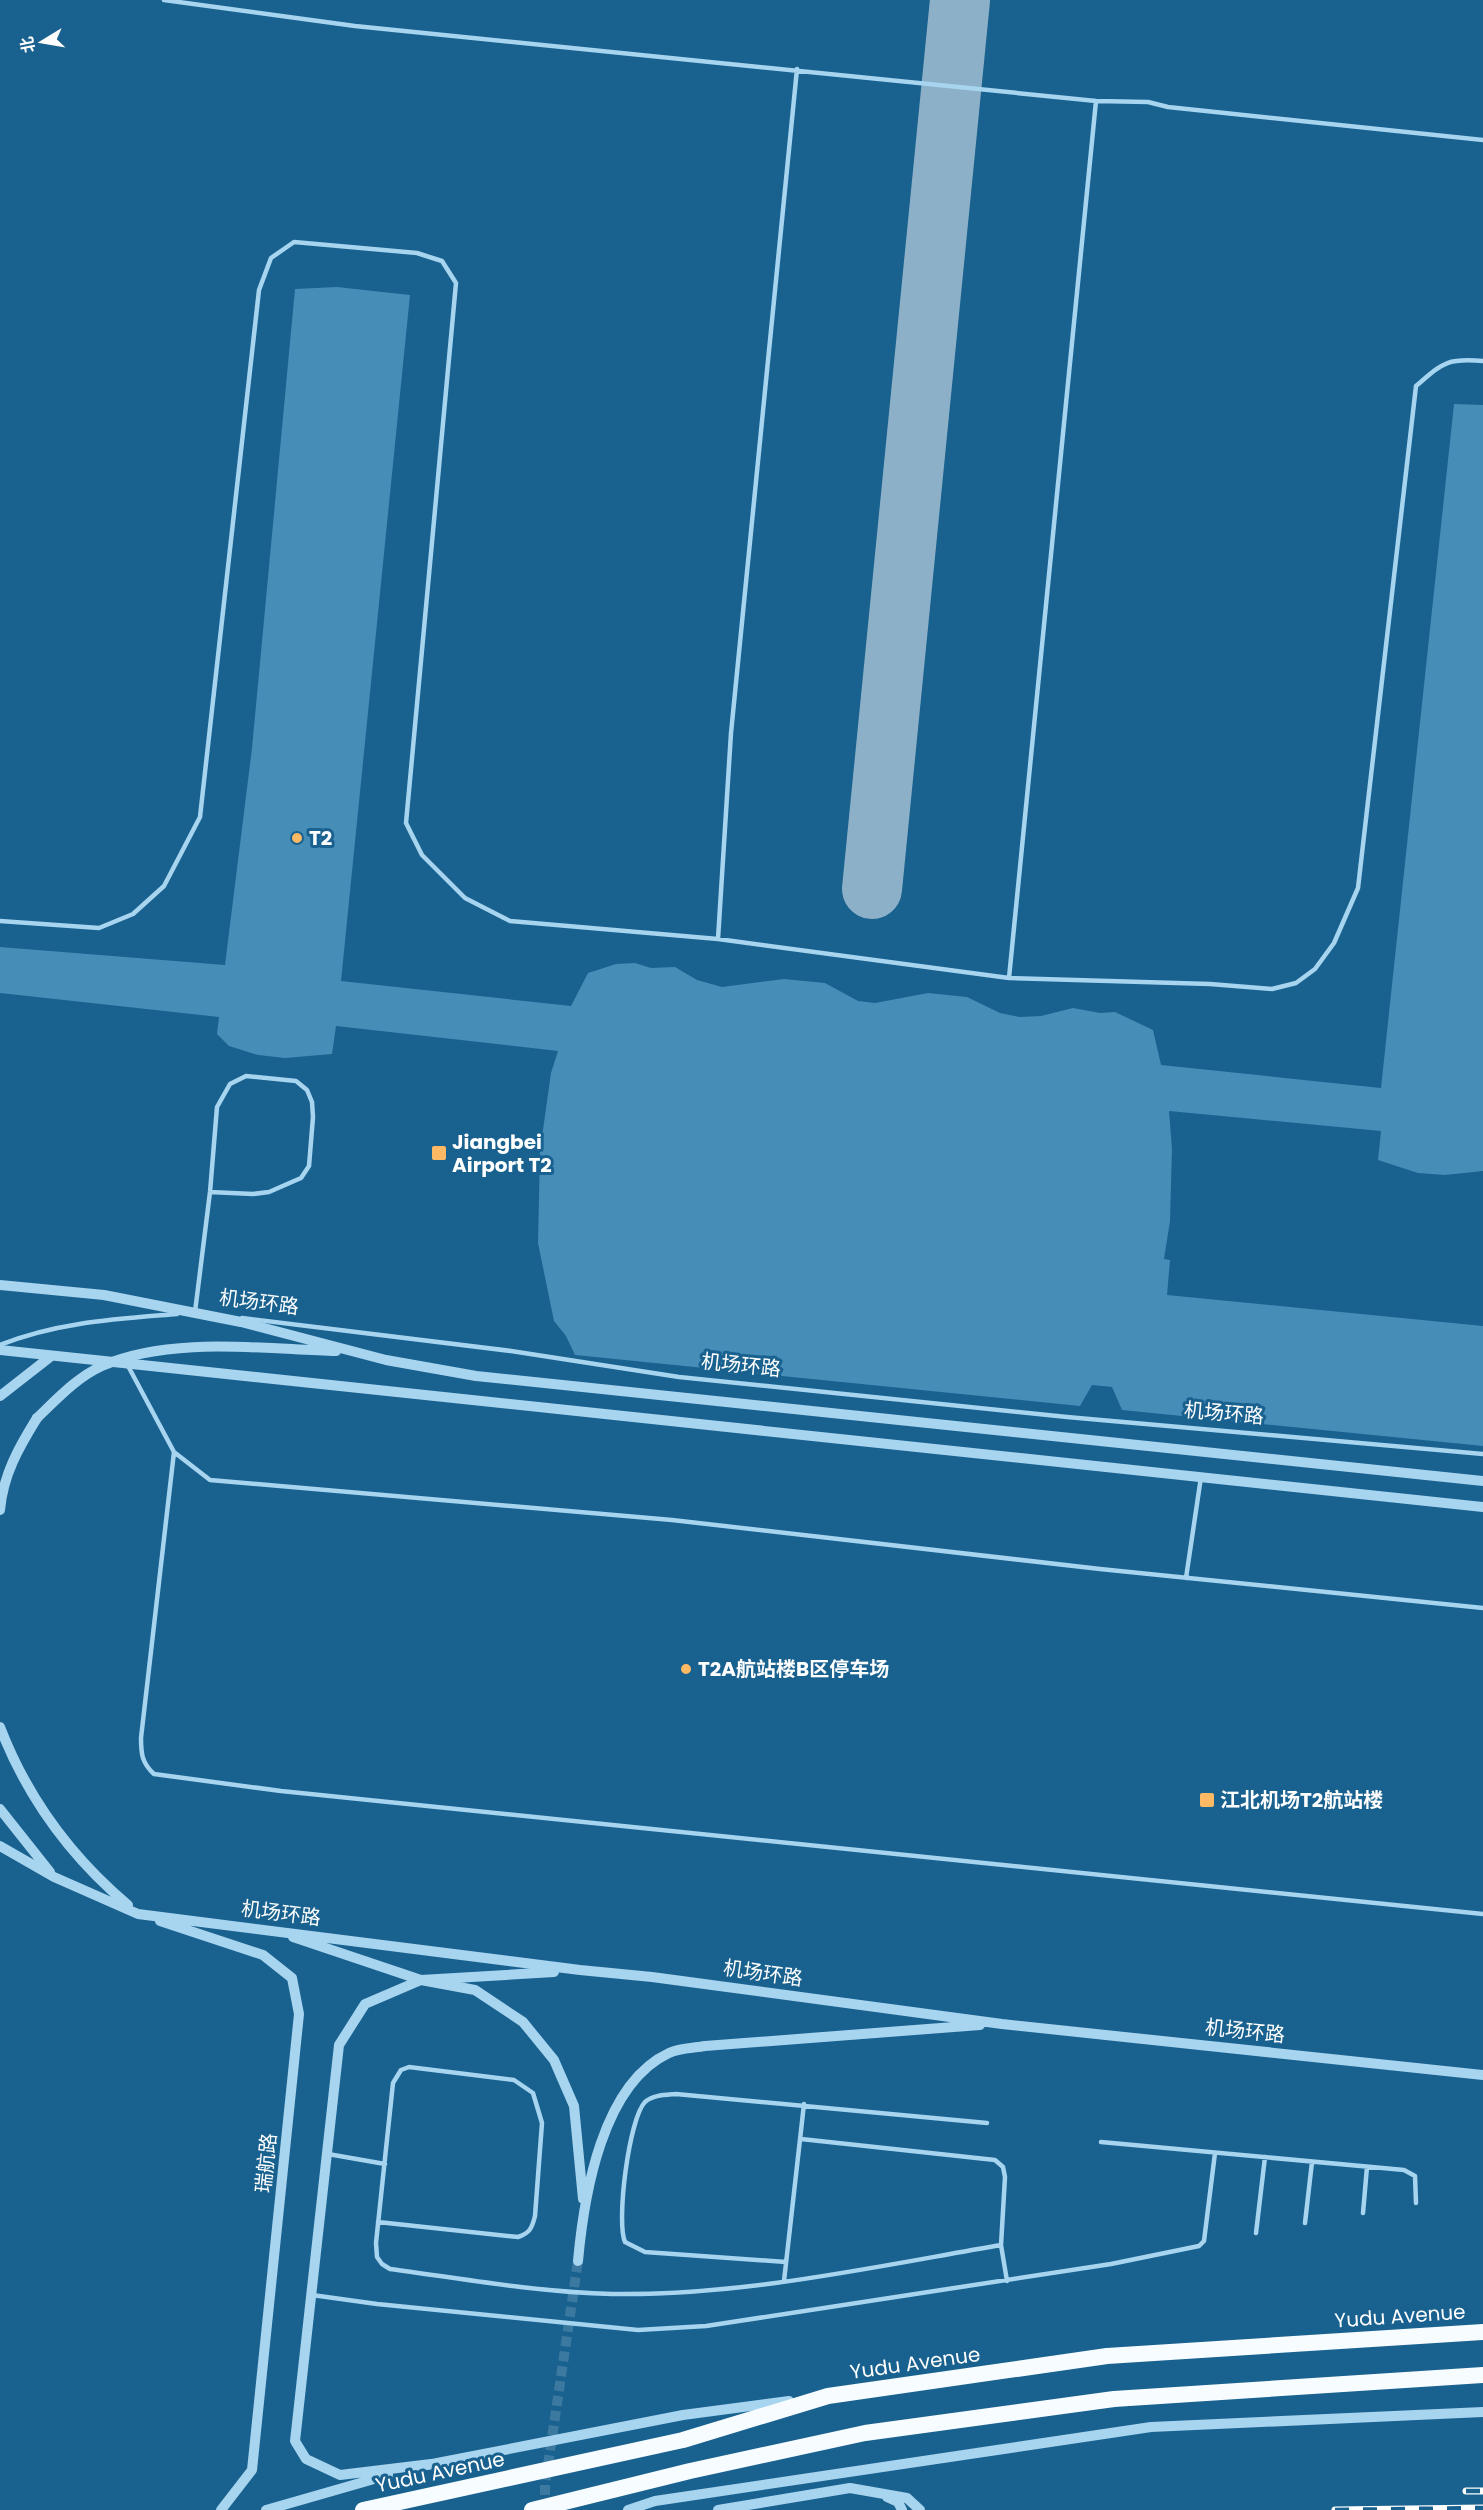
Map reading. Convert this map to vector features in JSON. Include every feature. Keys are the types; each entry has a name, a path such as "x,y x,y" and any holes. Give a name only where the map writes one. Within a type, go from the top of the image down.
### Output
{"highway":[{"name":"Yudu Avenue","path":"364,2510 683,2440 828,2396 1107,2356 1483,2332"},
{"path":"532,2510 690,2470 865,2433 1114,2399 1483,2375"}],"street":[{"path":"0,1286 104,1295 241,1322 354,1352"},
{"path":"0,1510 13,1458 37,1418 73,1384 102,1366 145,1354 190,1348 354,1352"},
{"path":"0,1350 1483,1507"},
{"name":"机场环路","path":"354,1352 476,1376 1483,1481"},
{"path":"0,1396 50,1357"},
{"path":"0,1727 51,1824 94,1877 138,1914"},
{"path":"0,1809 54,1877"},
{"name":"机场环路","path":"0,1846 54,1877 138,1914 580,1970 652,1977 1002,2024 1481,2074"},
{"name":"瑞航路","path":"138,1914 263,1955 292,1978 299,2014 252,2470 221,2510"},
{"path":"267,1929 421,1980 475,1990 523,2022 554,2060 574,2106 583,2205 578,2260"},
{"path":"431,2464 340,2475 306,2459 296,2440 339,2045 364,2004 421,1980 580,1970"},
{"path":"583,2205 601,2144 617,2109 639,2073 670,2052 705,2046 1002,2024"},
{"path":"266,2510 327,2491 431,2464 683,2415 828,2396"},
{"path":"628,2510 655,2501 1151,2427 1483,2412"},
{"path":"718,2510 850,2488 907,2498 920,2510"},
{"path":"876,2492 898,2502 902,2510"}],"lane":[{"path":"165,0 355,26 1096,101 1148,102 1168,107 1483,140"},
{"path":"718,939 732,722 797,69"},
{"path":"1010,978 1096,101"},
{"path":"0,921 99,928 133,914 164,886 200,816 260,290 271,258 294,242 417,253 442,261 456,283 406,823 422,855 465,898 510,921 718,939 1010,978 1210,984 1272,989 1296,983 1315,969 1334,943 1358,888 1416,386 1443,363 1459,359 1483,361"},
{"path":"195,1312 210,1192 217,1107 230,1084 246,1076 296,1081 307,1090 312,1102 309,1166 301,1178 269,1192 253,1194 210,1192"},
{"name":"机场环路","path":"0,1345 23,1336 99,1320 195,1312 511,1351 679,1377 1067,1417 1483,1454"},
{"path":"127,1364 174,1452 210,1480 672,1521 1186,1578 1483,1608"},
{"path":"174,1452 141,1738 141,1756 145,1767 154,1774 281,1791 1483,1914"},
{"path":"1186,1578 1201,1476"},
{"path":"378,2222 518,2237 527,2234 535,2216 542,2123 539,2106 526,2086 514,2080 409,2067 401,2070 393,2084 378,2222 377,2256 382,2264 390,2269 534,2289 612,2294 674,2293 783,2281 1001,2245"},
{"path":"786,2262 645,2252 625,2242 621,2224 630,2142 640,2109 651,2098 675,2094 804,2104 987,2123"},
{"path":"783,2281 804,2104"},
{"path":"801,2139 995,2160 1003,2167 1005,2176 1001,2245 1007,2281"},
{"path":"1101,2142 1410,2172 1416,2182 1416,2203"},
{"path":"312,2295 377,2304 638,2330 706,2326 1007,2281 1111,2264 1199,2246 1204,2241 1215,2153"},
{"path":"327,2154 385,2164"},
{"path":"1256,2233 1265,2157"},
{"path":"1305,2223 1312,2162"},
{"path":"1363,2213 1367,2167"}],"building":[{"name":"T2","path":"337,287 410,295 341,981 571,1006 588,973 616,964 635,963 651,968 675,967 697,980 722,987 784,979 825,983 858,1001 875,1003 928,993 967,997 1000,1013 1019,1017 1041,1016 1073,1008 1100,1013 1115,1012 1153,1030 1161,1065 1381,1088 1454,404 1483,405 1483,1171 1445,1175 1418,1173 1378,1160 1381,1131 1169,1111 1172,1149 1170,1221 1164,1259 1170,1260 1167,1295 1483,1326 1483,1446 1122,1410 1112,1387 1092,1385 1080,1406 575,1355 566,1336 554,1321 538,1243 540,1151 551,1073 558,1051 336,1026 332,1054 285,1058 258,1055 229,1046 217,1034 219,1017 0,993 0,947 225,965 252,748 295,289"}],"taxiway":[{"path":"872,889 960,0"}],"tunnel":[{"path":"545,2510 545,2485 578,2261"}],"railway":[{"path":"1466,2491 1483,2491"},
{"path":"1335,2510 1483,2508"}],"place":[{"name":"T2","path":"297,838"},
{"name":"Jiangbei Airport T2","path":"439,1153"},
{"name":"T2A航站楼B区停车场","path":"686,1669"},
{"name":"江北机场T2航站楼","path":"1207,1800"}]}
